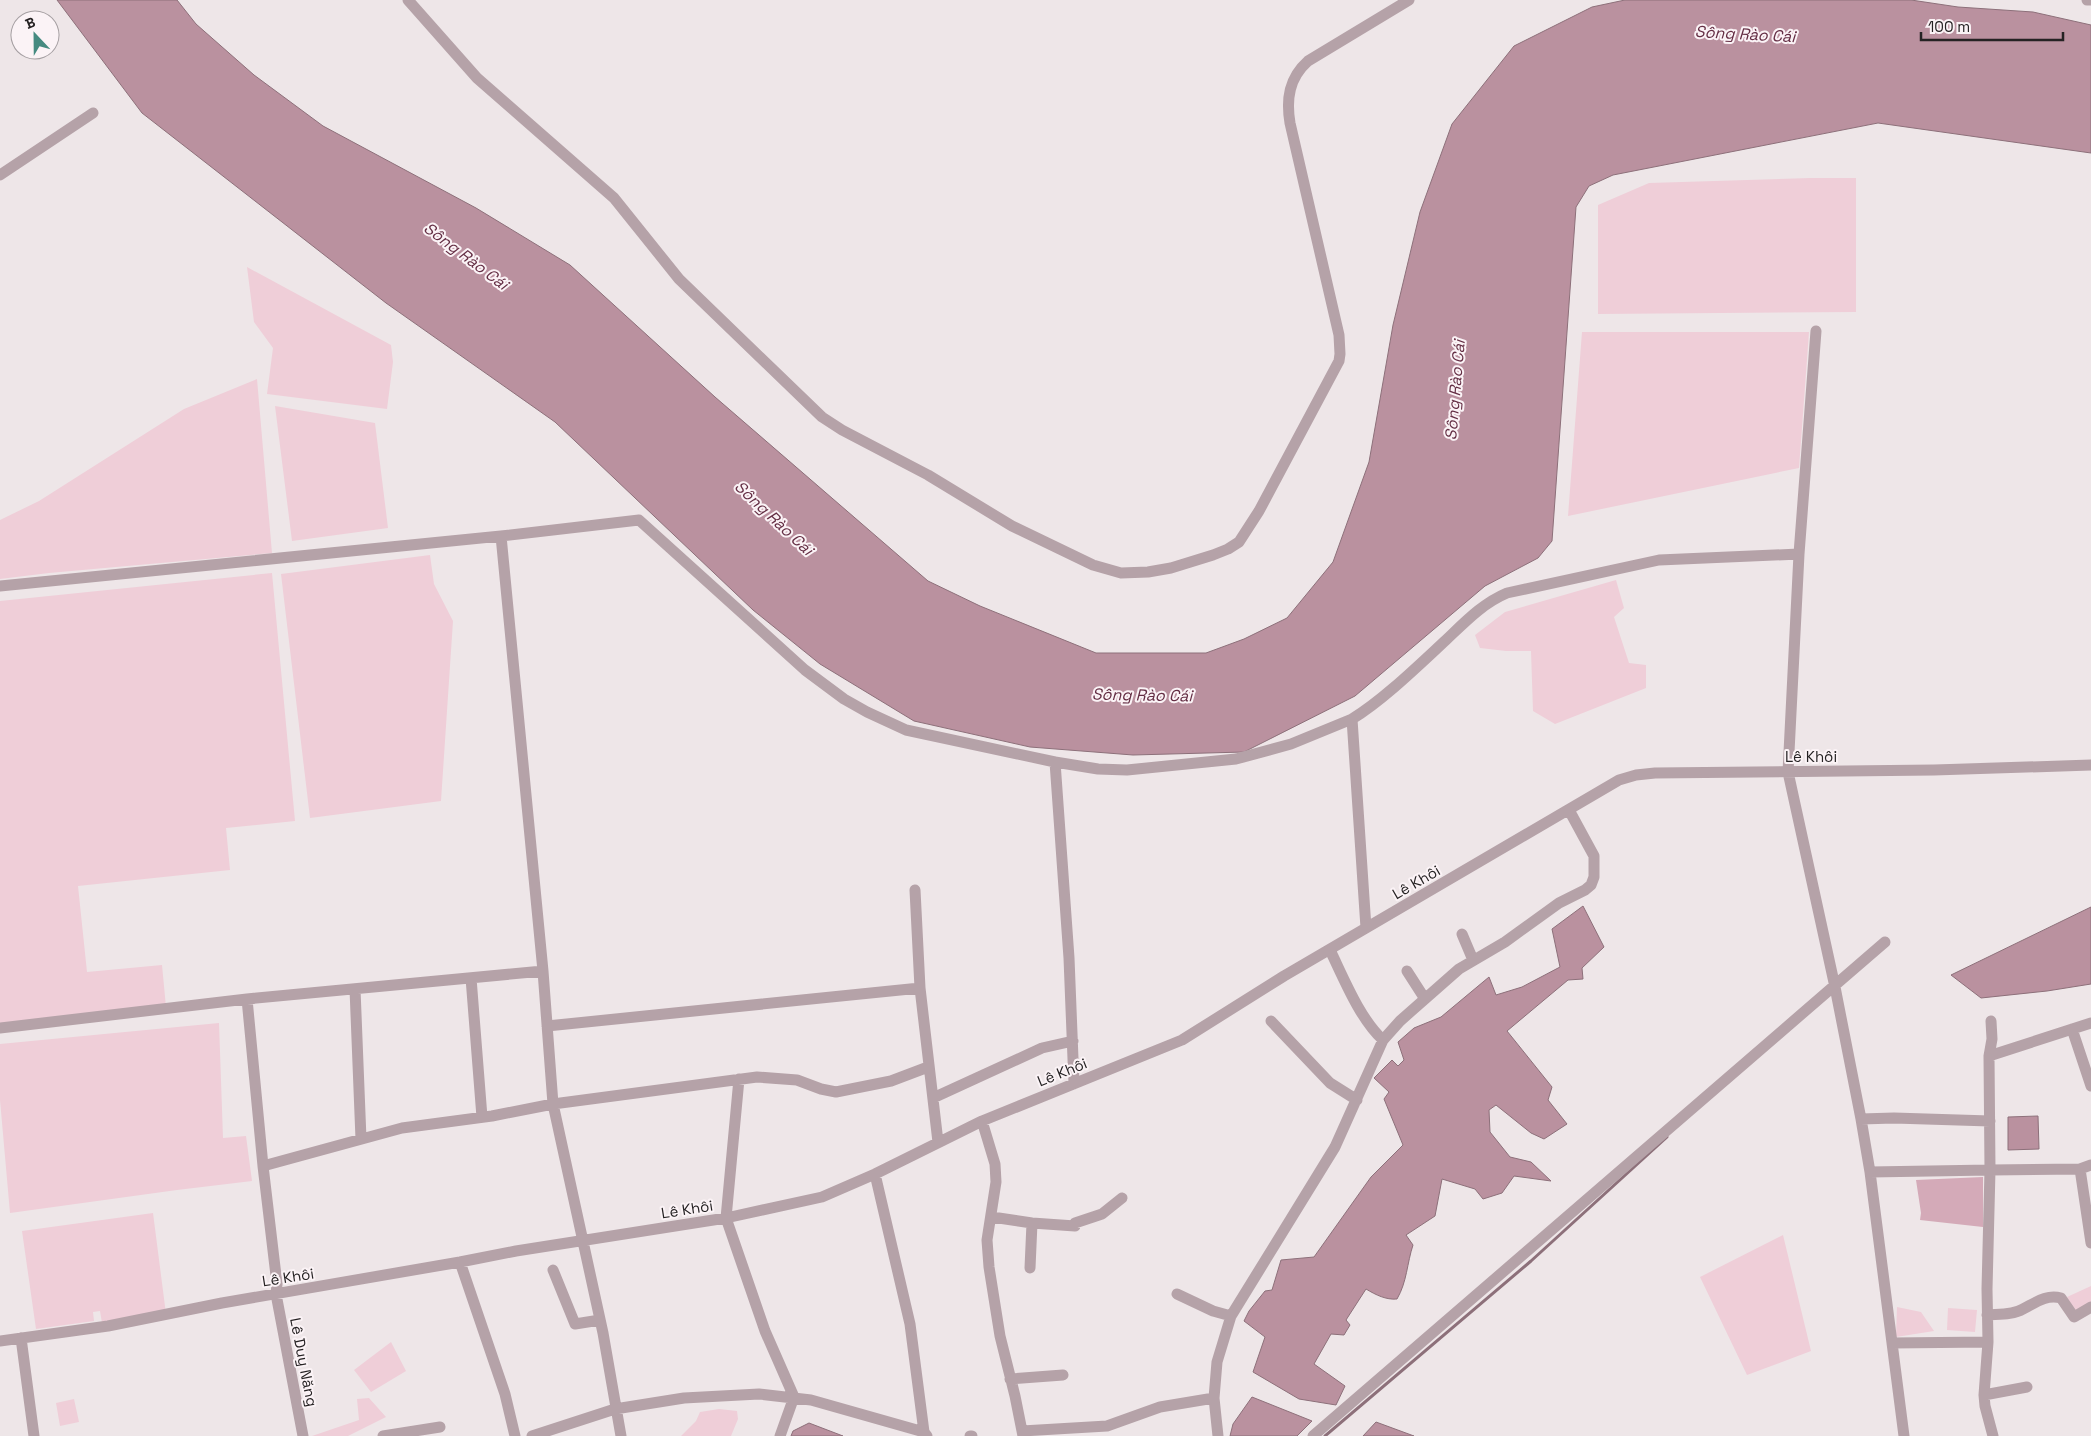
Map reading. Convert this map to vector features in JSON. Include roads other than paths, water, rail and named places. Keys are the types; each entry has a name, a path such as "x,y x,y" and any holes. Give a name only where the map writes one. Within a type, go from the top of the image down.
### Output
{"street":[{"path":"408,0 477,78 614,198 679,279 822,417 842,430 928,475 1032,536 1101,569 1128,573 1171,568 1228,550 1239,542 1259,510 1339,361 1339,335 1290,123 1289,92 1296,74 1308,61 1408,0"},
{"path":"0,175 93,113"},
{"path":"1816,331 1799,554 1788,772 1862,1119 1904,1436"},
{"path":"0,586 501,536 639,520 760,627 805,670 844,699 867,712 906,730 1055,762 1098,769 1127,770 1236,759 1281,748 1352,719 1390,689 1478,610 1494,599 1507,594 1659,560 1799,554"},
{"path":"501,536 543,970 553,1104 600,1320 621,1436"},
{"path":"1352,719 1366,928"},
{"path":"1055,762 1069,949 1074,1084"},
{"name":"Lê Khôi","path":"0,1341 108,1326 222,1303 582,1240 726,1218 822,1197 875,1174 982,1120 1182,1040 1284,976 1619,780 1636,775 1655,773 1934,770 2091,765"},
{"path":"1218,1436 1214,1398 1217,1362 1231,1316 1326,1164 1384,1040 1400,1021 1459,970 1505,942 1559,903 1591,885 1594,877 1594,856 1568,810"},
{"path":"914,890 920,988 938,1142"},
{"path":"1462,934 1473,960"},
{"path":"1313,1436 1885,942"},
{"path":"1330,950 1365,1016 1374,1030 1384,1040"},
{"path":"0,1028 247,999 543,970"},
{"path":"1407,972 1425,1000"},
{"path":"471,978 482,1117"},
{"path":"547,1026 920,988"},
{"path":"355,989 361,1139"},
{"name":"Lê Duy Năng","path":"247,999 263,1166 277,1284 276,1294 303,1436"},
{"path":"1271,1021 1327,1080 1357,1100"},
{"path":"1991,1021 1988,1342 1984,1395 1993,1436"},
{"path":"1990,1056 2091,1023"},
{"path":"2072,1029 2091,1086"},
{"path":"933,1098 1042,1048 1073,1040"},
{"path":"263,1166 402,1128 482,1117 553,1104 757,1077 797,1080 821,1090 836,1092 891,1081 928,1067"},
{"path":"739,1079 726,1218 764,1331 794,1397 780,1436"},
{"path":"1862,1119 1990,1120"},
{"path":"982,1120 995,1164 996,1182 988,1240 989,1266 1000,1336 1022,1433 1107,1431 1160,1407 1214,1398"},
{"path":"1870,1172 2086,1167 2091,1243"},
{"path":"532,1436 615,1409 684,1398 759,1394 794,1397 925,1434 910,1324 875,1174"},
{"path":"992,1217 1032,1223 1075,1224 1102,1214 1122,1198"},
{"path":"1030,1268 1032,1223"},
{"path":"460,1262 505,1394 515,1436"},
{"path":"553,1270 575,1324 600,1320"},
{"path":"1177,1294 1213,1311 1231,1316"},
{"path":"1987,1315 2023,1310 2031,1304 2050,1297 2061,1298 2074,1316 2091,1307"},
{"path":"21,1338 34,1436"},
{"path":"1892,1343 1988,1342"},
{"path":"1010,1379 1063,1375"},
{"path":"1984,1395 2027,1387"},
{"path":"383,1436 440,1427"}],"water":[{"name":"Sông Rào Cái","path":"57,0 177,0 196,24 254,75 323,126 476,208 570,265 715,397 928,581 980,606 1096,653 1206,653 1244,639 1287,618 1333,562 1369,462 1393,325 1420,212 1452,124 1514,46 1592,7 1625,0 1911,0 1958,7 2033,12 2091,25 2091,153 1878,123 1613,175 1589,186 1576,207 1552,541 1538,558 1485,586 1355,696 1244,752 1133,755 1030,747 914,721 820,664 753,610 555,422 386,303 142,113"},
{"path":"1583,906 1604,947 1582,968 1583,979 1568,980 1507,1031 1552,1087 1548,1100 1567,1124 1544,1139 1531,1133 1496,1105 1489,1110 1490,1132 1510,1157 1531,1162 1551,1181 1514,1176 1502,1193 1483,1199 1475,1189 1442,1179 1435,1216 1406,1235 1413,1245 1405,1279 1397,1299 1381,1297 1366,1289 1346,1320 1350,1325 1344,1335 1331,1334 1314,1364 1345,1386 1336,1405 1299,1399 1253,1372 1265,1337 1244,1321 1249,1311 1265,1291 1272,1290 1281,1260 1314,1257 1371,1177 1403,1145 1384,1099 1389,1092 1374,1078 1392,1060 1398,1066 1404,1060 1398,1042 1414,1028 1441,1017 1489,977 1496,995 1522,987 1560,967 1552,929"},
{"path":"2091,907 2091,984 1981,998 1951,975"},
{"path":"2038,1116 2039,1149 2008,1150 2008,1117"},
{"path":"1252,1397 1312,1421 1297,1436 1230,1436 1233,1424"},
{"path":"1376,1422 1414,1436 1363,1436"},
{"path":"809,1423 843,1436 791,1436 793,1431"}],"waterway":[{"path":"1325,1436 1531,1261 1667,1137"}]}
